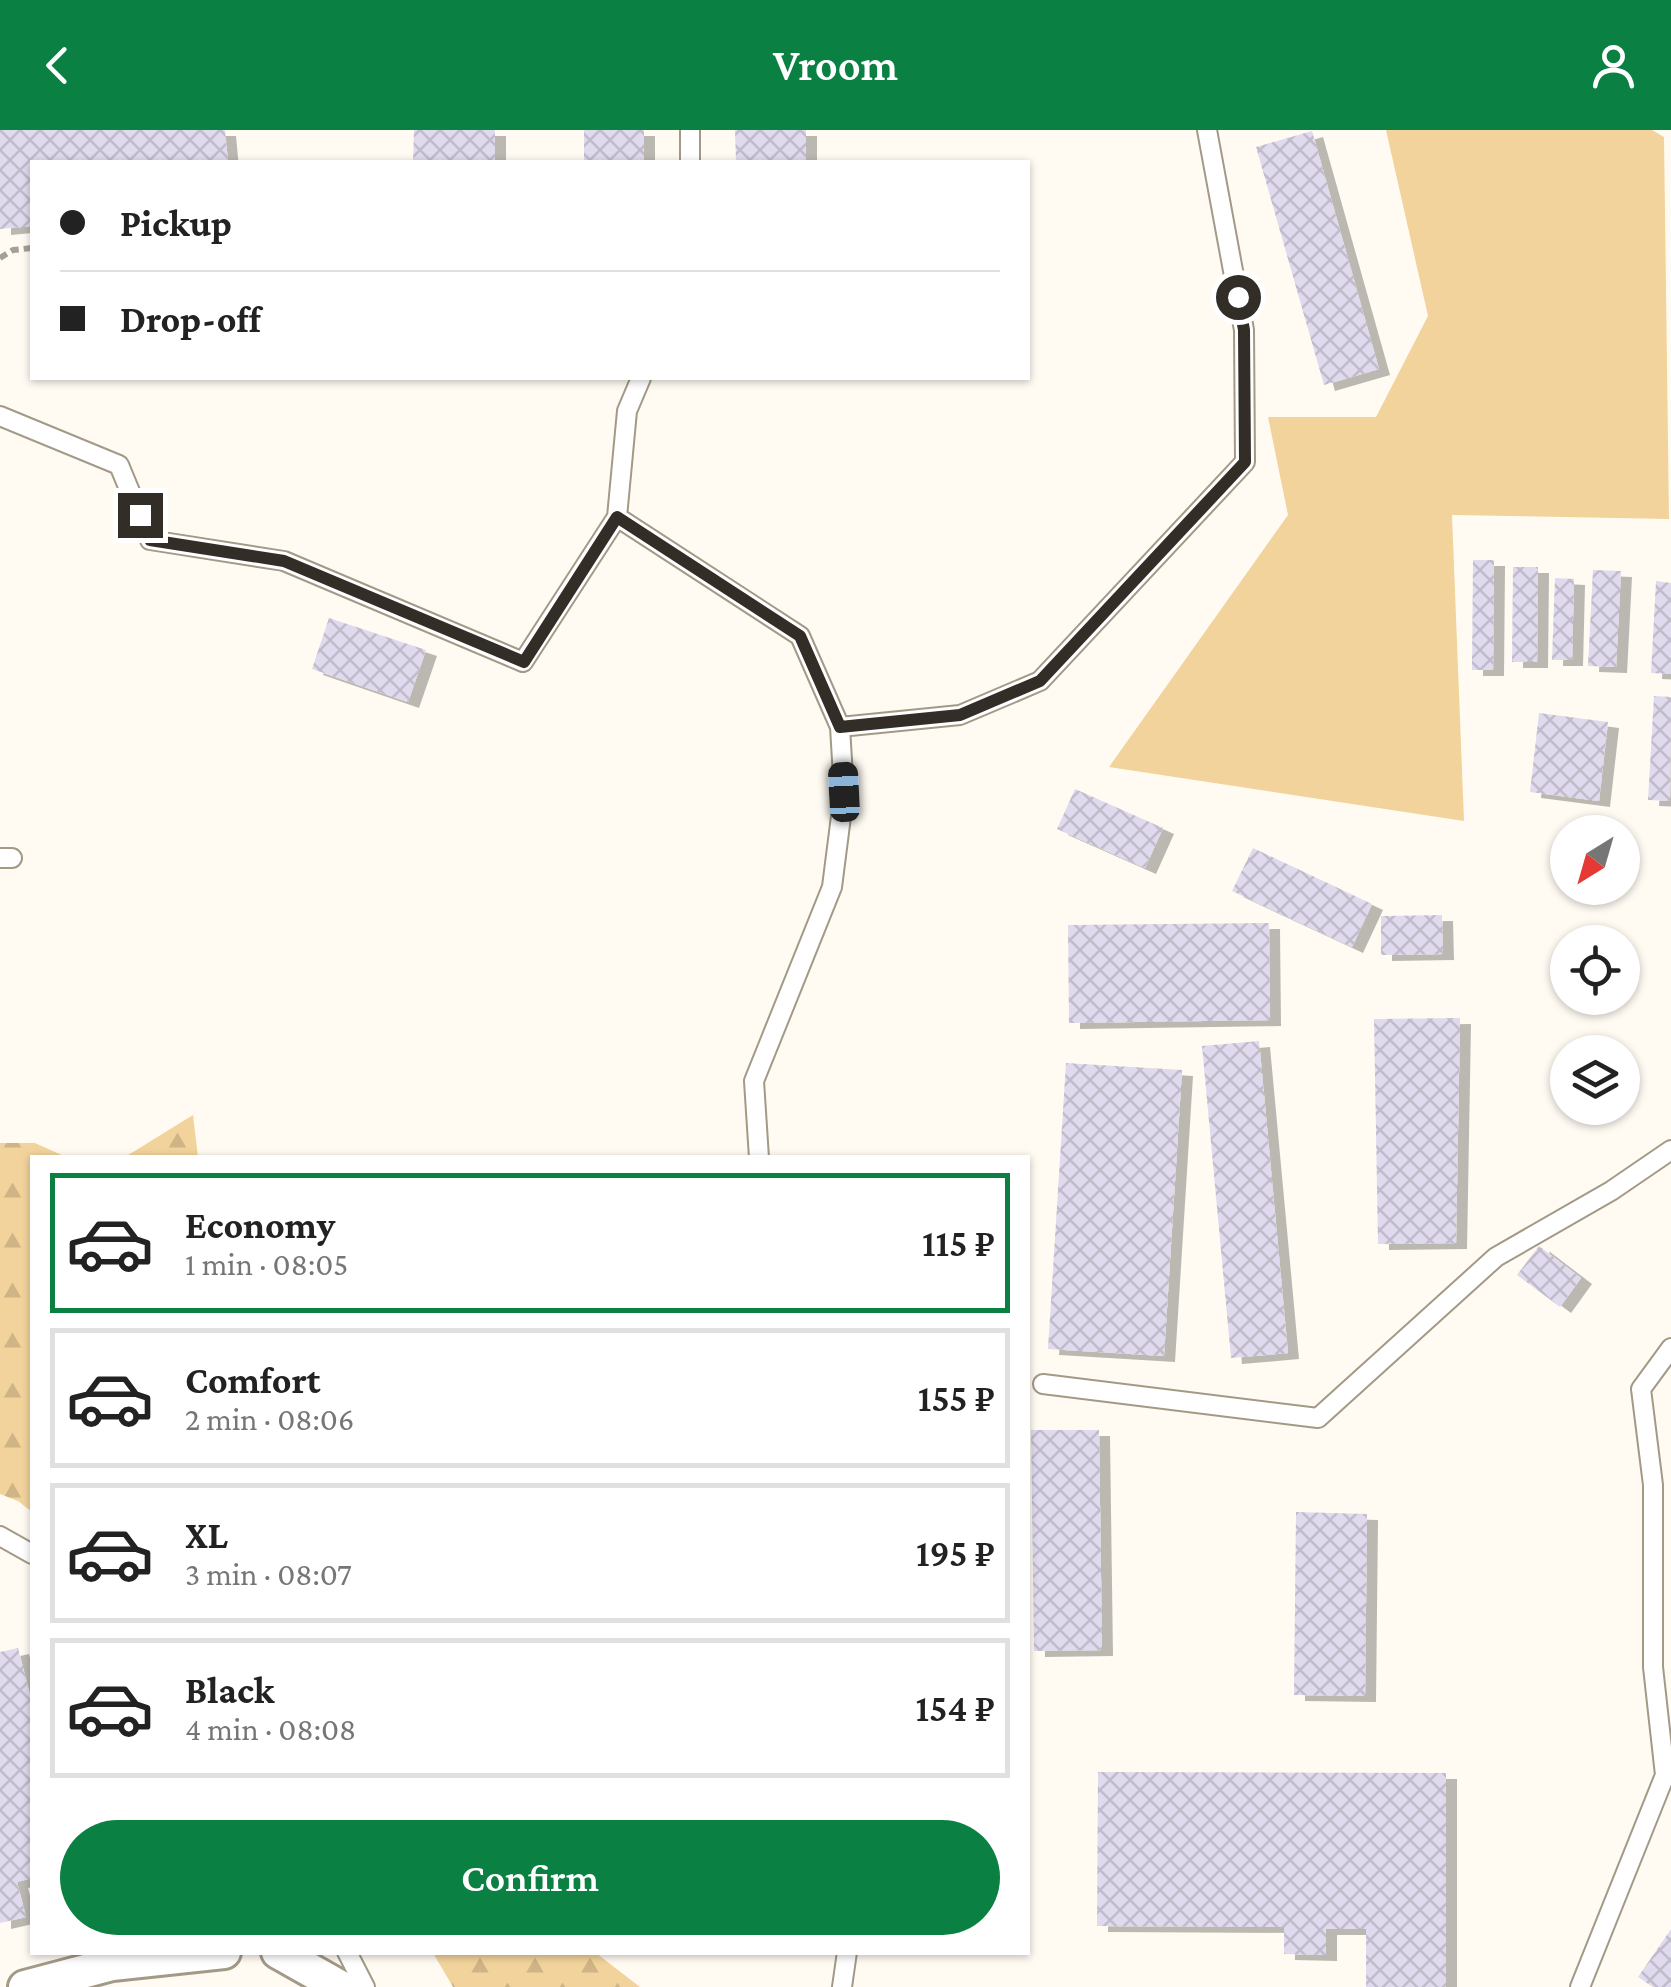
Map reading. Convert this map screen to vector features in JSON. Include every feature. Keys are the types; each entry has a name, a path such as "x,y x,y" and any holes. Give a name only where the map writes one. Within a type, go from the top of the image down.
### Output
{"street":[{"path":"0,1973 22,1987 112,1964 196,1955"},
{"path":"283,1955 340,1987"}],"lane":[{"path":"690,130 690,160"},
{"path":"840,727 960,715 1040,681 1245,462 1244,330 1207,130"},
{"path":"0,416 119,465 150,540 284,561 524,662 617,517 627,410 640,380"},
{"path":"617,517 800,636 840,727 844,792 832,887 754,1081 759,1155"},
{"path":"1042,1384 1318,1418 1496,1258 1611,1191 1671,1150"},
{"path":"1580,1987 1665,1775 1653,1667 1653,1485 1641,1389 1671,1348"},
{"path":"0,1536 30,1553"},
{"path":"349,1955 364,1987"},
{"path":"842,1987 847,1955"}],"path":[{"path":"0,258 13,250 30,248"}],"green space":[{"path":"1386,130 1652,130 1664,137 1669,519 1452,515 1464,821 1109,767 1288,515 1268,417 1376,417 1428,316"},
{"path":"193,1115 198,1155 128,1155"},
{"path":"0,1143 35,1143 62,1155 30,1155 30,1510 0,1494"},
{"path":"434,1955 599,1955 640,1987 453,1987"}],"building":[{"path":"0,130 225,130 228,160 30,160 30,226 0,229"},
{"path":"414,130 495,130 495,160 413,160"},
{"path":"584,130 644,130 644,160 584,160"},
{"path":"735,130 806,130 806,160 736,160"},
{"path":"1312,131 1379,369 1324,385 1256,147"},
{"path":"1473,560 1494,560 1493,670 1472,670"},
{"path":"1513,567 1538,567 1537,662 1512,662"},
{"path":"1593,570 1621,571 1616,667 1588,666"},
{"path":"1555,578 1574,579 1572,660 1552,660"},
{"path":"1656,581 1671,583 1671,674 1651,673"},
{"path":"329,618 426,650 408,702 312,669"},
{"path":"1654,696 1671,697 1670,801 1648,800"},
{"path":"1539,713 1608,722 1599,801 1530,792"},
{"path":"1075,789 1163,828 1145,868 1057,829"},
{"path":"1253,848 1372,904 1352,947 1232,891"},
{"path":"1442,915 1443,954 1381,955 1381,916"},
{"path":"1269,923 1270,1020 1069,1023 1068,925"},
{"path":"1460,1018 1456,1243 1378,1244 1374,1019"},
{"path":"1259,1041 1288,1353 1231,1358 1202,1046"},
{"path":"1066,1063 1182,1070 1164,1356 1048,1349"},
{"path":"1539,1246 1581,1278 1560,1307 1517,1275"},
{"path":"1031,1430 1099,1430 1102,1650 1034,1651"},
{"path":"1296,1512 1367,1514 1365,1696 1294,1695"},
{"path":"18,1648 30,1695 30,1879 17,1882 26,1917 0,1923 0,1652"},
{"path":"1098,1772 1446,1773 1446,1987 1366,1987 1366,1929 1326,1929 1326,1955 1284,1954 1284,1927 1097,1926"},
{"path":"1671,1929 1671,1987 1653,1987 1638,1977"}],"route":[{"path":"140,515 150,540 284,561 524,662 617,517 800,636 840,727 960,715 1040,681 1245,462 1244,330 1238,297"}]}
